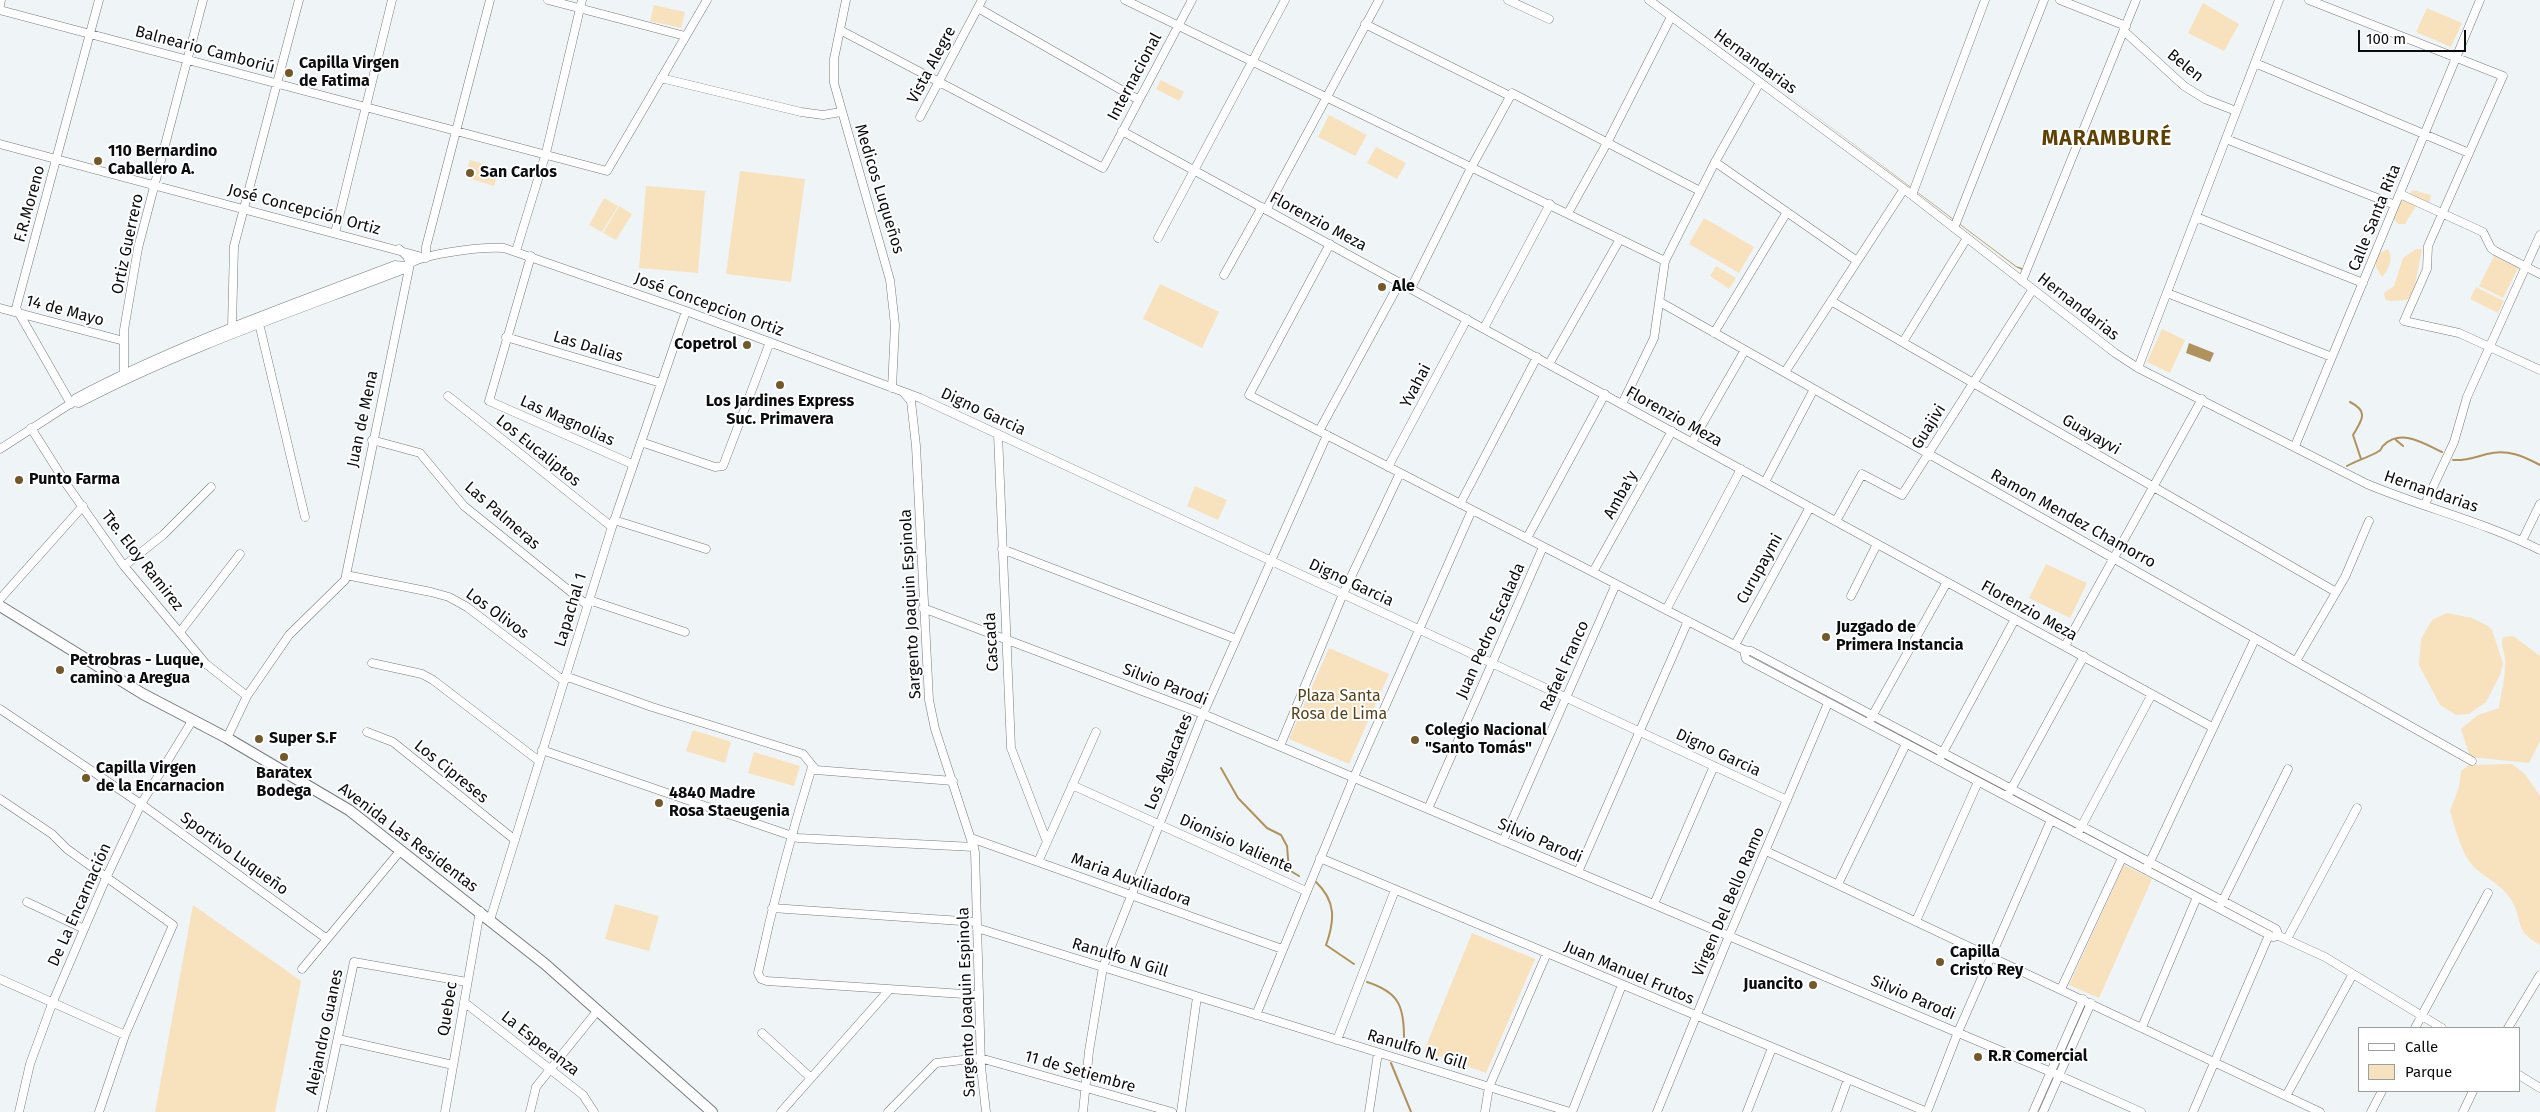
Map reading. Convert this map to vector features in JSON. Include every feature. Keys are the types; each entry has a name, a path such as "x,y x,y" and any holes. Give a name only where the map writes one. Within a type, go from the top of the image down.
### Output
{"main road":[{"name":"Avenida Las Residentas","path":"0,606 143,694 226,738 349,810 480,911 598,1010 712,1112"}],"street":[{"path":"0,5 1,0"},
{"name":"F.R.Moreno","path":"17,312 16,308 100,0"},
{"name":"Ortiz Guerrero","path":"124,376 124,340 138,248 203,0"},
{"path":"232,327 232,259 299,0"},
{"path":"335,233 392,0"},
{"path":"124,376 258,321 398,271 407,265 426,258 426,247 490,0"},
{"path":"548,0 684,36"},
{"path":"516,251 546,153 582,0"},
{"path":"707,0 684,36 661,78 801,112 823,114 841,112"},
{"name":"Medicos Luqueños","path":"846,0 833,70 841,112 885,256 890,280 894,325 892,388"},
{"name":"Vista Alegre","path":"920,116 982,0"},
{"path":"1125,0 1472,166 1665,261"},
{"name":"Internacional","path":"938,82 1103,168 1192,0"},
{"path":"1158,238 1285,0"},
{"path":"1224,275 1264,208 1378,0"},
{"path":"1508,0 1549,19"},
{"name":"Hernandarias","path":"1648,0 1904,189 2138,368 2367,484 2522,541 2540,550"},
{"path":"1912,196 1985,0"},
{"path":"1954,228 2044,0"},
{"path":"2060,0 2125,28"},
{"path":"2022,281 2030,266 2136,0"},
{"path":"2138,368 2279,0"},
{"path":"2309,0 2504,76 2428,246 2427,269 2404,321 2459,333 2540,370"},
{"name":"Calle Santa Rita","path":"2295,446 2480,0"},
{"path":"978,8 1139,100"},
{"name":"Balneario Camboriú","path":"0,10 546,153 607,171 661,78"},
{"path":"1568,213 1607,143 1671,17"},
{"path":"1365,24 1510,96"},
{"name":"Belen","path":"2125,28 2184,86 2205,99 2236,111"},
{"path":"840,30 938,82"},
{"path":"2254,65 2469,153"},
{"path":"1622,404 1650,349 1660,302 1665,261 1715,162 1760,82"},
{"path":"1411,288 1472,166 1512,93 1700,191"},
{"name":"Florenzio Meza","path":"1122,131 2212,727"},
{"path":"2226,139 2396,205"},
{"name":"José Concepción Ortiz","path":"0,144 426,258 488,247 516,251"},
{"path":"1715,162 1857,261"},
{"path":"1785,372 1904,189"},
{"path":"2400,194 2483,232 2491,248 2540,274"},
{"path":"1484,328 1550,204"},
{"path":"1714,332 1787,212"},
{"path":"2196,217 2363,283"},
{"path":"2425,504 2454,442 2467,398 2540,235"},
{"path":"1549,364 1620,238"},
{"path":"1902,342 1967,238"},
{"path":"1330,244 1249,395 1744,650 1751,651 2011,789 2122,858 2148,866 2197,897 2220,904 2273,937 2279,936 2287,939 2325,957 2440,1027"},
{"path":"399,250 407,256 407,265"},
{"name":"José Concepcion Ortiz","path":"516,251 686,311 902,392"},
{"path":"506,337 531,256"},
{"name":"Juan de Mena","path":"345,577 407,265"},
{"name":"Los Aguacates","path":"1083,1112 1084,1087 1103,967 1130,895 1203,714 1271,561 1323,433 1400,282"},
{"name":"Guajivi","path":"1836,521 1862,474 1902,495 2033,289"},
{"path":"2166,293 2332,358"},
{"name":"Guayayvi","path":"1831,301 2336,592"},
{"name":"Ramon Mendez Chamorro","path":"1660,302 2472,761"},
{"name":"14 de Mayo","path":"0,308 124,340"},
{"name":"Lapachal 1","path":"490,920 632,464 686,311"},
{"path":"17,312 72,403"},
{"name":"Yvahai","path":"1388,467 1467,319"},
{"path":"0,449 72,403 79,403 124,376 232,327 258,321"},
{"path":"258,321 305,517"},
{"name":"Las Dalias","path":"506,337 661,383"},
{"name":"Las Magnolias","path":"506,337 489,397 490,402 632,464"},
{"path":"641,442 715,467 723,466 770,342"},
{"path":"1692,442 1744,350"},
{"path":"1460,504 1538,358"},
{"path":"1765,482 1814,389"},
{"name":"Digno Garcia","path":"902,392 998,434 1787,800"},
{"name":"Sargento Joaquin Espinola","path":"902,392 911,401 913,413 929,700 935,729 974,847 980,1058 986,1112"},
{"path":"1527,538 1605,394"},
{"name":"Los Eucaliptos","path":"448,396 613,524"},
{"path":"2065,646 2202,399"},
{"name":"Tte. Eloy Ramirez","path":"31,428 124,566 216,674 247,696"},
{"name":"Amba'y","path":"1593,572 1672,431"},
{"name":"Cascada","path":"998,434 1011,748 1047,842"},
{"name":"Las Palmeras","path":"372,440 420,453 464,506 588,602"},
{"path":"1666,610 1741,469"},
{"path":"1280,746 1343,594 1400,473"},
{"path":"124,566 163,535 211,487"},
{"path":"2522,541 2540,504"},
{"path":"0,599 83,506"},
{"name":"Curupaymi","path":"1735,645 1810,507"},
{"path":"1256,1015 1354,777 1472,510"},
{"path":"2296,661 2346,577 2369,521"},
{"path":"613,524 706,549"},
{"path":"1851,596 1877,544"},
{"name":"Juan Pedro Escalada","path":"1428,809 1543,547"},
{"path":"1002,549 1236,639"},
{"path":"180,632 240,554"},
{"path":"226,738 247,696 289,635 345,577"},
{"name":"Los Olivos","path":"345,577 450,598 467,607 564,678 803,754 812,767"},
{"path":"1868,724 1947,582"},
{"name":"Rafael Franco","path":"1503,840 1616,584"},
{"path":"588,602 684,632"},
{"name":"Silvio Parodi","path":"923,608 1203,714 1958,1032 2141,1112"},
{"path":"1938,761 2015,619"},
{"path":"1578,872 1688,621"},
{"path":"2148,866 2212,727 2256,639"},
{"path":"1744,650 1746,659 1828,703 2051,820 2079,830 2220,904 2276,929 2279,936"},
{"path":"2006,797 2084,656"},
{"path":"372,662 422,674 433,680 539,761"},
{"path":"2079,830 2152,694"},
{"name":"Virgen Del Bello Ramo","path":"1657,1112 1828,703"},
{"name":"Sportivo Luqueño","path":"0,709 141,804 327,939"},
{"name":"De La Encarnación","path":"19,1112 30,1064 52,1004 106,878 141,804 192,721"},
{"name":"Los Cipreses","path":"368,732 394,742 514,840"},
{"path":"1038,862 1096,732"},
{"path":"1838,884 1906,744"},
{"path":"542,750 798,838 974,847"},
{"path":"1654,904 1714,766"},
{"path":"952,781 824,771 812,767 790,834 758,973 761,979 766,981 978,995"},
{"path":"2220,904 2288,770"},
{"path":"1916,921 1978,782"},
{"name":"Dionisio Valiente","path":"1072,785 1306,891"},
{"path":"0,800 52,834 67,849 173,926 125,1036 99,1112"},
{"path":"2287,939 2357,808"},
{"path":"1927,1112 1990,956 2051,820"},
{"name":"Maria Auxiliadora","path":"971,838 1282,949"},
{"path":"302,970 401,850"},
{"path":"1766,850 2320,1112"},
{"name":"Juan Manuel Frutos","path":"1320,858 1927,1112"},
{"path":"2061,989 2122,858"},
{"path":"1337,1040 1395,890"},
{"path":"2416,1027 2488,893"},
{"path":"2142,1027 2197,897"},
{"path":"27,902 84,929"},
{"name":"Ranulfo N Gill","path":"772,908 976,925 1256,1015"},
{"name":"Quebec","path":"445,1112 480,911"},
{"path":"2193,1112 2269,935"},
{"path":"1485,1112 1489,1087 1547,953"},
{"name":"Alejandro Guanes","path":"322,1112 353,962 357,960 467,982"},
{"path":"2286,1096 2353,974"},
{"path":"2509,1027 2540,976"},
{"path":"0,979 125,1036"},
{"path":"1571,1112 1622,985"},
{"path":"781,1112 889,990"},
{"path":"1181,1112 1197,997"},
{"path":"2033,1112 2083,999"},
{"name":"La Esperanza","path":"464,1002 583,1095 594,1112"},
{"path":"2044,1112 2091,1003"},
{"path":"530,1112 536,1087 598,1010"},
{"name":"Ranulfo N. Gill","path":"1256,1015 1489,1087 1555,1110 1571,1112"},
{"path":"762,1033 811,1078"},
{"path":"338,1039 453,1065"},
{"path":"1747,1112 1772,1048"},
{"path":"1369,1112 1378,1052"},
{"name":"11 de Setiembre","path":"888,1112 936,1063 943,1060 980,1058 1172,1112"},
{"path":"2520,1076 2540,1088"},
{"path":"1836,1112 1848,1079"},
{"path":"2370,1112 2381,1092"},
{"path":"2463,1112 2473,1092"}],"green space":[{"path":"2203,3 2239,24 2224,51 2188,33"},
{"path":"654,5 685,12 681,28 650,21"},
{"path":"2427,8 2462,23 2451,47 2416,32"},
{"path":"1161,80 1184,92 1179,101 1156,89"},
{"path":"1329,115 1367,135 1355,156 1318,137"},
{"path":"1376,147 1406,163 1397,179 1367,163"},
{"path":"470,160 499,169 494,186 465,177"},
{"path":"740,171 805,179 791,282 726,274"},
{"path":"646,186 705,191 698,273 639,268"},
{"path":"2413,190 2431,195 2429,204 2416,206 2405,224 2398,224 2393,218 2395,208"},
{"path":"604,198 618,206 602,232 589,225"},
{"path":"619,206 632,214 616,240 603,233"},
{"path":"1704,218 1754,247 1739,273 1689,244"},
{"path":"2388,249 2391,257 2390,264 2382,277 2376,267 2376,255"},
{"path":"2416,249 2422,249 2414,290 2407,300 2390,301 2385,299 2384,293 2394,286 2403,258"},
{"path":"2494,256 2518,268 2503,298 2479,286"},
{"path":"1716,266 1736,278 1729,289 1710,276"},
{"path":"1160,284 1219,312 1202,348 1143,319"},
{"path":"2476,287 2504,301 2498,313 2470,299"},
{"path":"2162,329 2185,340 2170,373 2147,362"},
{"path":"1195,486 1227,500 1218,520 1187,506"},
{"path":"2046,564 2087,583 2070,618 2029,598"},
{"path":"2447,613 2472,618 2488,626 2492,630 2503,663 2500,675 2486,702 2469,714 2456,715 2440,705 2419,665 2421,639 2432,620"},
{"path":"2513,636 2540,656 2540,741 2529,763 2470,757 2461,729 2478,715 2499,708 2505,666 2502,640 2503,637"},
{"name":"Plaza Santa Rosa de Lima","path":"1329,648 1389,674 1349,764 1289,739"},
{"path":"693,730 731,742 725,763 686,751"},
{"path":"754,752 800,766 794,786 748,773"},
{"path":"2512,764 2525,774 2540,796 2540,945 2522,930 2516,909 2508,895 2498,885 2477,870 2468,860 2450,811 2459,787 2461,771 2469,765"},
{"path":"2124,865 2152,879 2099,998 2069,985"},
{"path":"615,904 659,916 649,951 605,939"},
{"path":"193,905 301,981 275,1112 155,1112"},
{"path":"1472,933 1535,959 1486,1073 1424,1051"}],"shaded area":[{"path":"1767,79 2016,266 2022,268 2022,270 2016,267"},
{"path":"2189,343 2214,353 2210,362 2186,353"}],"waterway":[{"path":"2350,402 2360,409 2362,413 2361,421 2353,435 2361,459"},
{"path":"2347,466 2375,453 2391,440 2398,438 2413,439 2442,452"},
{"path":"2396,440 2403,446"},
{"path":"2453,460 2502,452 2521,456 2540,465"},
{"path":"1221,768 1238,798 1267,828 1281,835 1287,846 1289,870 1299,876"},
{"path":"1316,882 1327,896 1332,911 1331,927 1326,945 1354,964"},
{"path":"1367,982 1386,990 1397,1001 1403,1016 1404,1037"},
{"path":"1391,1063 1411,1112"}],"place":[{"name":"Capilla Virgen de Fatima","path":"289,73"},
{"name":"110 Bernardino Caballero A.","path":"98,161"},
{"name":"San Carlos","path":"470,173"},
{"name":"Ale","path":"1382,287"},
{"name":"Copetrol","path":"747,345"},
{"name":"Los Jardines Express Suc. Primavera","path":"780,385"},
{"name":"Punto Farma","path":"19,480"},
{"name":"Juzgado de Primera Instancia","path":"1826,637"},
{"name":"Petrobras - Luque, camino a Aregua","path":"60,670"},
{"name":"Super S.F","path":"259,739"},
{"name":"Colegio Nacional \"Santo Tomás\"","path":"1415,740"},
{"name":"Baratex Bodega","path":"284,757"},
{"name":"Capilla Virgen de la Encarnacion","path":"86,778"},
{"name":"4840 Madre Rosa Staeugenia","path":"659,803"},
{"name":"Capilla Cristo Rey","path":"1940,962"},
{"name":"Juancito","path":"1813,985"},
{"name":"R.R Comercial","path":"1978,1057"}],"district":[{"name":"MARAMBURÉ","path":"2107,139"}]}
